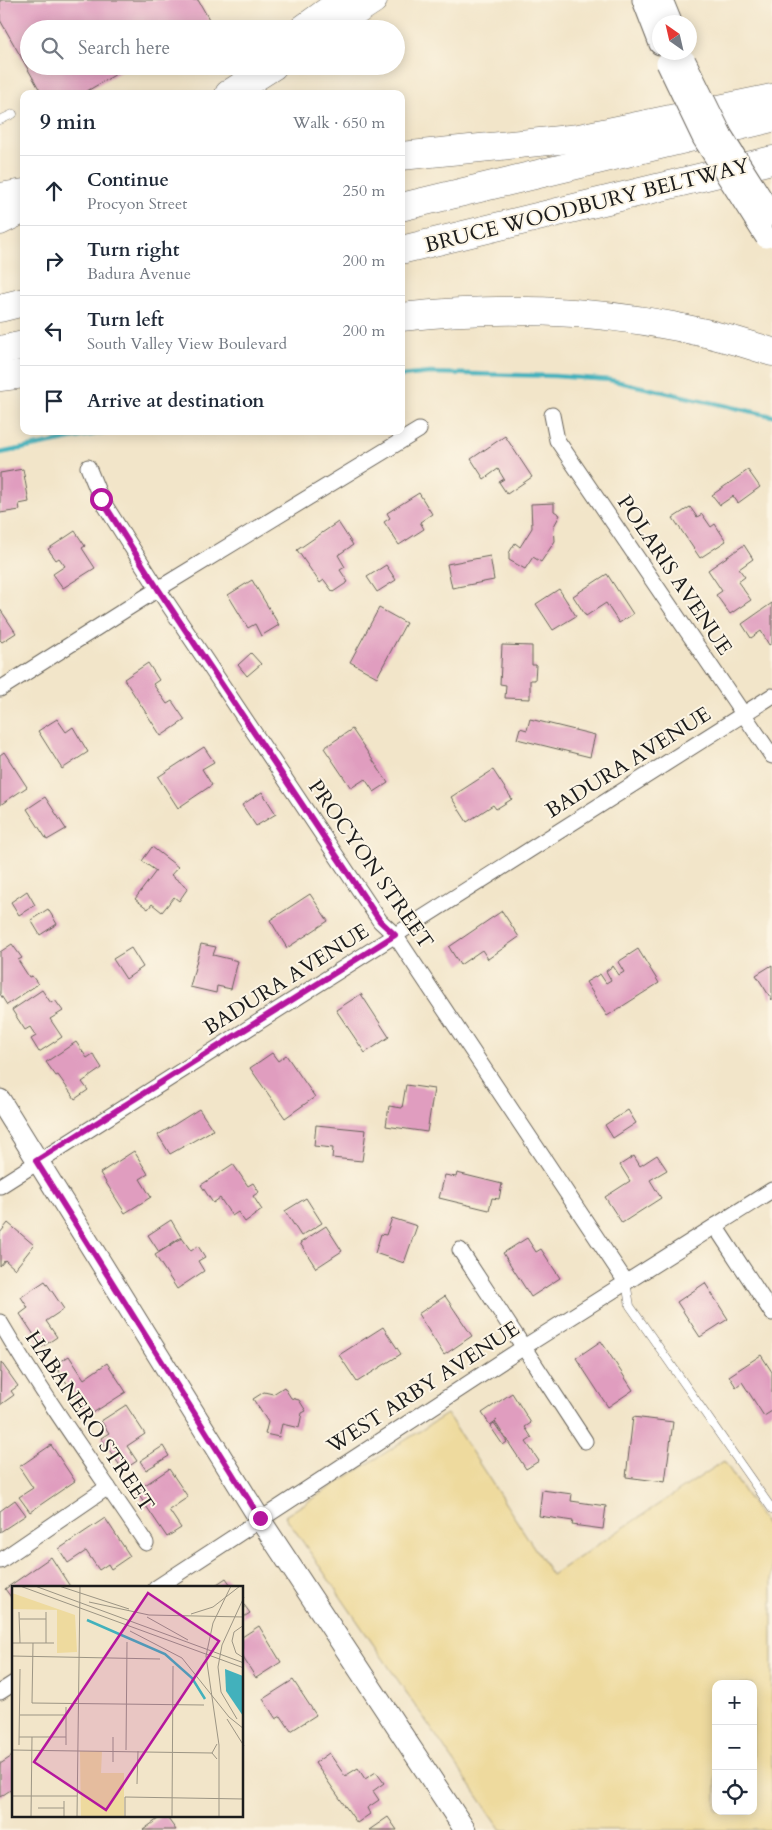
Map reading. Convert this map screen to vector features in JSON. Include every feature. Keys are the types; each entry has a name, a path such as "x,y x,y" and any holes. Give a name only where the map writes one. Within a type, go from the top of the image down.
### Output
{"highway":[{"path":"315,20 343,0"},
{"path":"342,20 372,0"},
{"path":"214,90 235,75"},
{"path":"235,90 259,75"},
{"path":"405,156 579,138 772,98"},
{"name":"BRUCE WOODBURY BELTWAY","path":"405,206 772,118"},
{"name":"BRUCE WOODBURY BELTWAY","path":"405,249 772,160"},
{"path":"0,308 20,303"},
{"path":"405,317 490,309 573,312 666,323 772,352"},
{"path":"0,350 20,345"},
{"path":"0,377 20,374"}],"main road":[{"path":"643,0 652,17"},
{"path":"662,0 667,15"},
{"path":"673,60 703,138 769,241"},
{"path":"675,60 772,215"},
{"path":"0,1100 36,1161 260,1518 465,1830"}],"street":[{"name":"POLARIS AVENUE","path":"552,415 558,440 772,756"},
{"path":"0,689 158,589 418,430"},
{"name":"PROCYON STREET","path":"88,467 101,499 158,589 375,913 395,935 626,1282"},
{"name":"BADURA AVENUE","path":"0,1186 36,1161 772,696"},
{"name":"WEST ARBY AVENUE","path":"159,1586 260,1518 524,1347 772,1190"},
{"path":"715,1226 772,1313"},
{"path":"460,1250 585,1441"},
{"name":"HABANERO STREET","path":"0,1323 42,1391 146,1544"},
{"path":"0,1561 108,1487"},
{"path":"0,1692 12,1684"}],"lane":[{"path":"0,120 13,114"},
{"path":"626,1282 630,1306 772,1509"}],"sand":[{"path":"447,1414 552,1575 724,1461 772,1534 772,1830 501,1830 285,1516"}],"building":[{"path":"0,0 198,0 209,20 20,20 20,55 0,20"},
{"path":"31,75 115,75 89,90 40,90"},
{"path":"505,436 532,477 507,494 499,482 504,479 498,469 484,479 471,459"},
{"path":"23,469 29,502 19,504 20,510 0,513 0,473"},
{"path":"748,470 760,487 738,503 733,496 720,505 712,495"},
{"path":"419,493 432,514 420,522 424,529 399,545 384,522 390,518 387,513"},
{"path":"554,503 554,511 560,515 554,526 555,541 541,562 533,557 525,569 509,560 509,553 515,543 520,547 532,528 531,504"},
{"path":"690,507 697,517 702,514 711,527 715,524 726,541 700,558 673,518"},
{"path":"338,522 353,545 338,555 345,567 340,570 348,582 333,592 324,580 320,583 297,550"},
{"path":"75,531 85,546 82,548 95,568 63,588 53,574 65,566 59,558 56,560 48,549"},
{"path":"744,545 753,559 739,569 745,577 738,582 751,600 730,614 716,595 722,591 708,570"},
{"path":"490,556 494,580 452,588 447,564"},
{"path":"386,565 396,580 377,592 367,577"},
{"path":"607,574 633,614 619,623 606,603 586,616 573,596"},
{"path":"252,580 279,625 261,636 255,624 248,628 228,595"},
{"path":"559,589 576,616 553,630 536,604"},
{"path":"772,603 772,643 769,645 761,631 751,638 742,624"},
{"path":"379,608 406,623 377,677 350,662"},
{"path":"0,609 16,633 2,642 0,640"},
{"path":"502,645 532,646 532,665 536,665 535,680 530,680 530,699 505,698 506,685 500,684"},
{"path":"251,653 261,664 247,676 238,665"},
{"path":"148,663 159,680 153,684 167,704 172,701 185,720 161,736 124,679"},
{"path":"57,719 66,732 73,727 88,752 62,769 38,731"},
{"path":"530,719 595,735 590,757 517,739 520,728 527,730"},
{"path":"352,729 388,783 374,792 365,779 351,788 324,748"},
{"path":"204,747 214,762 202,769 212,785 178,808 158,777"},
{"path":"4,752 27,787 0,805 0,755"},
{"path":"493,770 512,799 496,809 493,805 467,822 451,797"},
{"path":"262,792 276,814 256,826 242,805"},
{"path":"45,797 66,829 47,840 27,809"},
{"path":"152,847 178,867 171,875 188,888 179,901 174,897 162,912 152,904 148,909 135,899 156,871 142,861"},
{"path":"27,891 35,905 19,915 11,902"},
{"path":"310,894 328,921 287,948 270,920"},
{"path":"48,909 57,924 40,935 31,920"},
{"path":"502,911 519,937 488,959 482,950 460,965 449,947"},
{"path":"12,944 22,958 18,960 29,977 32,976 38,984 7,1005 0,994 0,952"},
{"path":"201,944 216,947 213,955 238,961 231,989 217,986 216,993 190,987"},
{"path":"131,948 143,967 126,979 113,959"},
{"path":"638,949 659,983 607,1016 586,982 600,974 606,983 611,980 606,971 613,966 619,975 624,972 618,962"},
{"path":"772,965 772,1000 756,975"},
{"path":"42,990 51,1003 55,1000 63,1011 50,1019 62,1037 39,1052 31,1039 36,1036 30,1027 25,1030 12,1010"},
{"path":"361,994 389,1037 365,1053 336,1010"},
{"path":"76,1042 87,1058 93,1054 102,1068 82,1082 88,1090 75,1099 46,1062"},
{"path":"272,1053 278,1061 286,1055 315,1097 285,1118 250,1068"},
{"path":"406,1085 434,1089 427,1132 386,1126 389,1106 402,1108"},
{"path":"199,1109 213,1130 170,1154 158,1135"},
{"path":"628,1110 636,1123 613,1138 605,1125"},
{"path":"316,1125 366,1130 362,1161 332,1158 333,1148 314,1146"},
{"path":"134,1151 148,1174 140,1179 151,1197 125,1213 100,1173"},
{"path":"657,1155 667,1170 650,1180 661,1198 622,1223 605,1197 630,1181 620,1165 634,1156 640,1166"},
{"path":"233,1164 248,1186 253,1183 259,1192 253,1196 262,1210 245,1222 238,1212 232,1216 220,1198 213,1203 201,1185"},
{"path":"457,1173 502,1184 499,1199 492,1198 489,1210 439,1198 445,1175 456,1177"},
{"path":"306,1198 322,1223 301,1236 285,1211"},
{"path":"392,1218 417,1226 404,1263 375,1253 381,1234 386,1235"},
{"path":"171,1220 181,1237 159,1252 148,1235"},
{"path":"8,1223 34,1245 15,1269 5,1260 0,1266 0,1233"},
{"path":"326,1226 342,1251 316,1268 300,1243"},
{"path":"182,1238 191,1251 198,1246 205,1257 198,1261 204,1271 177,1289 155,1255"},
{"path":"527,1238 536,1252 541,1249 560,1278 531,1297 503,1253"},
{"path":"45,1281 64,1309 46,1321 57,1337 42,1347 20,1314 28,1308 21,1297"},
{"path":"705,1283 728,1319 700,1337 677,1302"},
{"path":"445,1296 472,1336 444,1355 418,1314"},
{"path":"383,1327 401,1354 357,1382 339,1355"},
{"path":"601,1341 633,1390 608,1407 576,1358"},
{"path":"761,1355 772,1372 772,1411 764,1416 742,1382 736,1387 729,1376"},
{"path":"69,1356 84,1379 107,1363 126,1392 88,1416 55,1365"},
{"path":"1,1362 18,1386 11,1391 14,1395 0,1405"},
{"path":"284,1387 291,1398 299,1400 306,1411 302,1413 299,1428 282,1424 279,1437 265,1434 268,1422 253,1399 264,1392 273,1394"},
{"path":"512,1393 531,1423 525,1427 532,1438 526,1442 539,1461 526,1469 495,1422 497,1420 490,1425 482,1413"},
{"path":"126,1405 145,1434 127,1446 137,1461 123,1470 101,1438 109,1433 101,1421"},
{"path":"633,1417 673,1422 665,1482 626,1477"},
{"path":"494,1423 507,1442 503,1445 490,1426"},
{"path":"51,1445 75,1481 30,1512 19,1497 33,1488 19,1467"},
{"path":"163,1446 169,1456 146,1470 140,1461"},
{"path":"169,1469 188,1497 169,1510 181,1528 167,1537 136,1491"},
{"path":"542,1490 572,1494 571,1501 606,1506 603,1529 572,1525 573,1521 539,1516"},
{"path":"15,1500 26,1515 0,1532 0,1511"},
{"path":"105,1518 130,1556 111,1569 108,1564 99,1570 86,1551 68,1563 59,1549"},
{"path":"51,1557 70,1586 12,1586 12,1598 5,1589"},
{"path":"226,1578 232,1586 214,1586"},
{"path":"244,1605 250,1613 244,1617"},
{"path":"259,1626 281,1662 256,1678 244,1659 244,1636"},
{"path":"293,1680 316,1715 291,1731 281,1716 276,1719 263,1699"},
{"path":"329,1753 345,1776 358,1768 365,1779 376,1772 384,1783 373,1791 379,1800 367,1808 370,1814 357,1823 315,1763"},
{"path":"12,1756 12,1789 0,1797 0,1764"},
{"path":"388,1817 397,1830 369,1830"},
{"path":"159,1818 167,1818 176,1830 143,1830"}],"waterway":[{"path":"405,376 430,373 555,376 610,380 772,416"},
{"path":"0,453 90,435"}],"route":[{"path":"101,499 158,589 380,921 395,935 36,1161 260,1518"}]}
